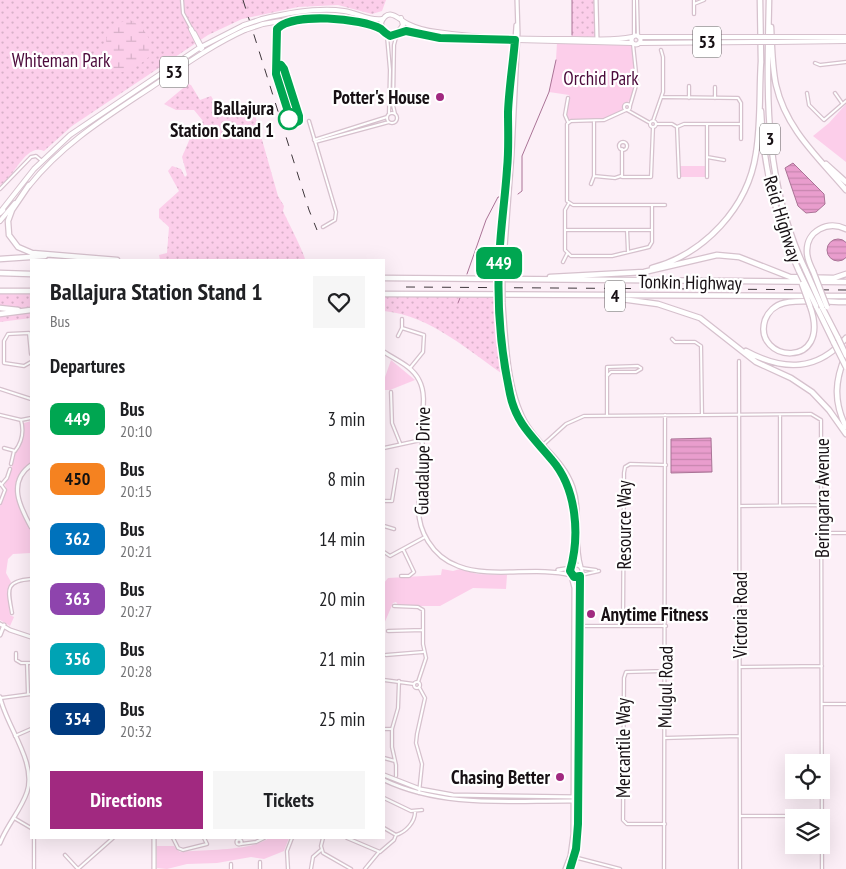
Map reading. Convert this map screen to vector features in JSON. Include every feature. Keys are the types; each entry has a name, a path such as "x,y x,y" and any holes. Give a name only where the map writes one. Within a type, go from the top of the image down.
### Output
{"highway":[{"name":"Reid Highway","path":"760,0 761,122 766,164 775,206 793,258 813,306"},
{"name":"Reid Highway","path":"770,0 769,122 772,163 784,217 806,271 824,306"},
{"path":"770,0 776,84 791,124 808,148 846,190"},
{"path":"628,272 663,264 688,253 716,231 738,202 750,178 756,152 761,61"},
{"path":"808,148 846,182"},
{"path":"30,185 10,214 7,224 11,238 26,251 105,259"},
{"path":"846,229 839,226 827,226 814,234 809,240 807,251 824,306 846,354 839,371 836,390 839,410 846,427"},
{"path":"513,280 660,269 702,257 717,255 739,258 794,278 834,278 846,274"},
{"path":"0,259 67,256"},
{"path":"0,273 30,274"},
{"name":"Tonkin Highway","path":"385,278 846,282"},
{"path":"0,291 30,291"},
{"name":"Tonkin Highway","path":"385,294 846,296"},
{"path":"513,295 606,298 658,304 700,318 756,362 791,378 812,392 829,410 846,434"},
{"path":"813,306 816,328 809,345 800,352 788,354 781,353 771,346 765,337 764,325 768,314 776,306 791,302 846,302"},
{"path":"813,306 846,367"},
{"path":"0,308 29,311"},
{"path":"0,314 29,311"},
{"path":"740,348 765,361 792,365 818,360 846,338"}],"main road":[{"path":"517,0 501,275 504,354 512,401 523,427 560,470 570,493 574,517 574,556 571,567 574,588 574,789 570,869"},
{"path":"596,0 597,41"},
{"name":"53","path":"1,212 42,161 70,135 213,40 279,15 333,10 345,11 372,20 382,19 390,14 419,28 441,33 516,39"},
{"path":"277,29 289,22 331,18"},
{"name":"53","path":"263,21 331,18 382,30"},
{"path":"399,33 403,25 401,18"},
{"path":"382,19 382,30 387,35"},
{"name":"53","path":"0,221 57,154 85,131 203,52 244,27"},
{"path":"191,29 203,52"},
{"name":"53","path":"387,35 412,31 440,38 597,41 636,44 754,39"},
{"path":"636,37 636,44"},
{"path":"636,37 636,44"},
{"name":"53","path":"597,41 636,37 754,39 846,37"},
{"path":"196,38 205,42 213,40"},
{"path":"187,56 195,46 196,38"},
{"name":"53","path":"775,39 846,41"},
{"path":"114,105 123,102 122,107"},
{"path":"501,302 516,399 527,424 564,468 575,492 578,510 581,567 578,840 565,869"},
{"name":"Guadalupe Drive","path":"385,353 410,368 419,380 422,390 421,440 425,468 419,513 426,538 444,559 466,569 553,571 580,576"},
{"path":"30,466 19,479 16,493 30,525"},
{"name":"Guadalupe Drive","path":"553,571 575,565 581,567"},
{"path":"0,635 3,625 30,637"},
{"path":"0,697 14,736 27,762 30,790 14,818 1,835 0,843"},
{"path":"385,775 420,789 460,795 578,799"},
{"path":"385,780 418,794 455,800 566,801 573,799"},
{"path":"562,797 574,789"},
{"path":"566,801 572,809 573,834"},
{"path":"154,839 154,869"}],"street":[{"path":"182,0 183,13 191,29"},
{"path":"636,0 636,37"},
{"path":"636,0 634,28 636,37"},
{"path":"694,0 694,14"},
{"path":"694,4 704,0"},
{"path":"634,28 637,23"},
{"path":"315,141 380,123 396,121 393,105 394,45 399,33"},
{"path":"315,141 387,116 389,113 389,46 387,35"},
{"path":"568,122 611,118 630,106 637,82 636,44"},
{"path":"635,53 636,44"},
{"path":"650,123 653,121 662,97 663,57 661,50"},
{"path":"815,63 820,65 846,62"},
{"path":"689,86 689,98"},
{"path":"715,87 715,98"},
{"path":"807,93 809,105 824,120 846,101"},
{"path":"835,93 842,103"},
{"path":"662,97 738,98 741,104 741,139"},
{"path":"564,262 567,254 566,210 569,203 566,197 566,128 568,122 566,115 568,98"},
{"path":"626,109 626,104 632,98"},
{"path":"626,104 630,106 633,112"},
{"path":"594,176 615,178 621,176 625,178 651,177 652,127 650,123 626,109"},
{"path":"389,113 395,114"},
{"path":"387,116 389,122"},
{"path":"309,121 337,215 335,220 323,227"},
{"path":"591,184 594,176 594,121"},
{"path":"653,121 656,124"},
{"path":"652,127 656,124 674,124 678,127"},
{"path":"678,127 684,124 741,124"},
{"path":"706,177 707,124"},
{"path":"678,127 679,177"},
{"path":"621,176 622,150"},
{"path":"0,189 31,157 36,156 42,161"},
{"path":"707,158 724,160"},
{"path":"569,203 665,204"},
{"path":"567,254 612,256 650,246 652,204"},
{"path":"565,230 652,230"},
{"path":"627,230 628,252"},
{"path":"398,336 402,328 402,320"},
{"path":"402,328 424,336 423,352 410,368"},
{"path":"30,332 8,334 4,341 4,363 24,366 30,363"},
{"path":"672,339 675,342 695,342 700,346 702,415"},
{"name":"Victoria Road","path":"739,361 741,506 740,869"},
{"path":"606,376 611,372 638,372 641,368 638,366 610,366 606,370 606,376 606,416"},
{"path":"0,389 30,399"},
{"path":"391,392 392,423 400,443"},
{"name":"Beringarra Avenue","path":"540,447 566,424 577,418 606,416 811,414 821,420 822,809"},
{"name":"Mulgul Road","path":"664,869 666,671 665,415"},
{"path":"780,415 780,506"},
{"path":"0,416 21,420 30,418"},
{"path":"11,464 14,451 21,440 21,420"},
{"path":"385,448 421,440"},
{"path":"4,448 14,451"},
{"name":"Resource Way","path":"623,625 625,468 630,464 666,464"},
{"path":"0,503 5,494 1,484 7,478 10,469"},
{"path":"385,502 392,500 397,470"},
{"path":"741,506 822,505"},
{"path":"385,526 394,529"},
{"path":"822,533 846,532"},
{"path":"385,553 390,556 426,538"},
{"path":"401,576 409,576 414,572 403,549"},
{"path":"580,576 599,571 581,567"},
{"path":"12,613 8,590 11,584 18,580 30,579"},
{"path":"394,606 421,608 426,664 418,682 426,698 416,743 422,764 418,794"},
{"path":"574,626 666,626"},
{"path":"388,631 423,630"},
{"path":"386,655 412,655 424,652"},
{"path":"0,697 30,694 27,662 16,660 16,653"},
{"path":"740,666 822,666"},
{"name":"Mercantile Way","path":"665,824 627,824 623,820 623,720 624,678 626,672 666,671"},
{"path":"385,680 414,684 416,688 419,687"},
{"path":"396,776 392,747 392,729 398,708 399,681"},
{"path":"414,684 418,682"},
{"path":"823,704 846,704"},
{"path":"14,736 30,729"},
{"path":"385,729 392,729"},
{"path":"665,738 739,736"},
{"path":"385,758 395,761"},
{"path":"385,799 393,804 415,812 422,810"},
{"path":"385,829 396,835 401,834 414,821 415,812"},
{"path":"740,816 785,816"},
{"path":"14,818 30,827"},
{"path":"365,869 378,852 394,840 396,835"},
{"path":"34,839 34,869"},
{"path":"65,855 78,869 111,839"},
{"path":"173,839 178,848 183,850 207,844 204,839"},
{"path":"237,839 238,844 260,839"},
{"path":"237,839 242,843"},
{"path":"288,869 287,852 292,839"},
{"path":"311,869 313,857 322,850 324,839"},
{"path":"349,839 378,852"},
{"path":"322,850 327,857 351,869"},
{"name":"Beringarra Avenue","path":"822,854 822,869"},
{"path":"572,856 620,869"},
{"path":"260,862 260,869"},
{"path":"231,864 231,869"}],"green space":[{"name":"Whiteman Park","path":"0,0 386,0 382,11 372,14 338,5 298,7 242,19 208,35 72,126 44,151 37,150 31,152 6,181 0,185"},
{"path":"572,0 596,0 597,39 572,39"},
{"path":"130,20 144,30 149,39 151,55 130,70 117,71 112,68 108,60 106,49 107,37 114,26"},
{"name":"Orchid Park","path":"557,42 633,44 637,82 632,98 620,113 607,119 568,122 566,111 569,95 549,92 556,60"},
{"path":"188,84 191,85 200,100 211,96 218,108 225,113 244,109 255,115 278,196 284,206 283,211 305,259 160,259 159,255 167,253 169,227 159,218 159,209 179,191 168,171 172,166 181,169 185,177 187,175 182,157 194,129 203,121 194,110 176,110 164,104"},
{"path":"846,104 846,162 813,136 829,123"},
{"path":"680,166 705,166 705,177 680,177"},
{"path":"0,294 30,294 30,318 0,322 0,314 13,313 0,308"},
{"path":"385,295 499,295 507,377 449,336 417,319 385,311"},
{"path":"391,360 415,380 390,390 385,390 385,377"},
{"path":"30,421 30,464 17,478 15,486 16,495 30,530 30,553 13,554 8,559 6,573 11,582 8,592 10,615 14,617 10,626 0,620 0,506 6,490 5,484 22,436 24,423"},
{"path":"442,569 453,571 460,569 477,574 507,575 506,589 473,588 440,606 399,606 396,602 393,603 385,622 385,582 388,578 441,575"},
{"path":"267,839 289,839 284,851 264,859 251,857 217,863 187,864 167,869 157,868 157,846 174,846 180,852 239,848"}],"shaded area":[{"path":"793,163 824,194 825,204 816,212 806,213 798,206 785,168"},
{"path":"838,239 846,242 846,258 838,261 830,258 827,250 830,242"},
{"path":"711,438 712,472 671,473 671,439"}],"waterway":[{"path":"572,0 572,35"},
{"path":"518,194 522,191 522,156 549,92 556,60"},
{"path":"467,274 486,220 498,197 502,197"},
{"path":"458,303 460,298"}],"railway":[{"path":"243,0 317,230"},
{"path":"406,287 846,290"}],"bus line":[{"name":"449","path":"281,65 284,67 300,120 298,123 292,124 276,74 277,29 285,23 331,18 382,30 390,36 400,32 412,31 427,37 515,40 508,111 508,167 502,213 498,275 499,305 507,377 515,412 526,432 557,465 566,481 573,505 574,556 570,574 574,577 580,576 578,586 579,741 578,840 570,869"}],"place":[{"name":"Potter's House","path":"440,97"},
{"name":"Ballajura Station Stand 1","path":"289,119"},
{"name":"Anytime Fitness","path":"591,614"},
{"name":"Chasing Better","path":"560,777"}]}
